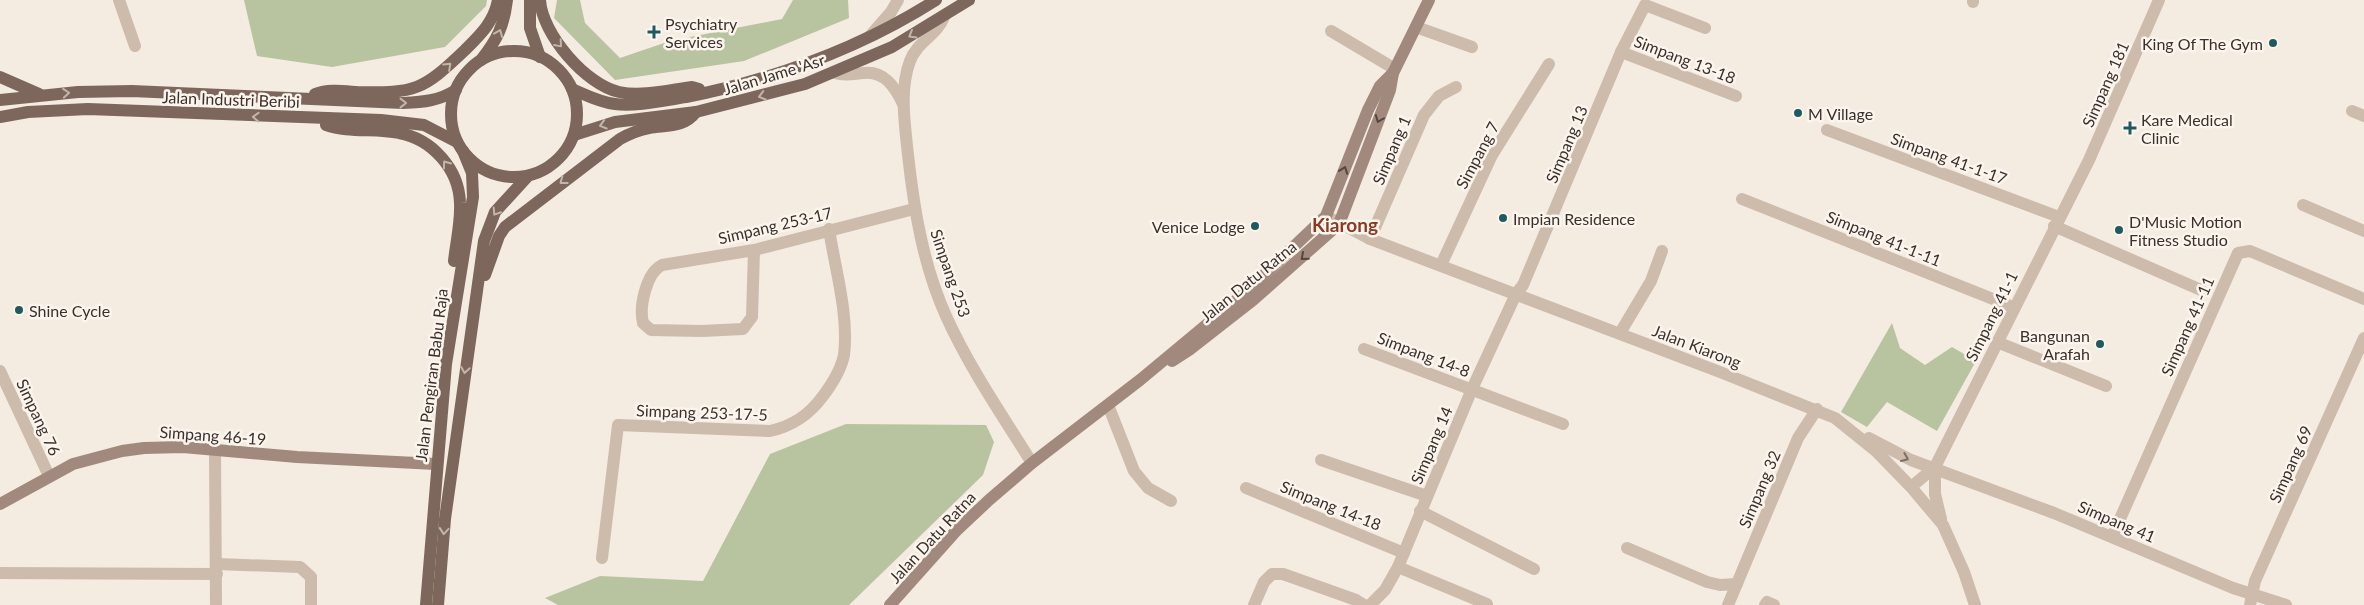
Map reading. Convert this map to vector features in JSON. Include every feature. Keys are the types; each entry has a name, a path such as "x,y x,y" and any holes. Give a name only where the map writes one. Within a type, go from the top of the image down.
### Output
{"main road":[{"path":"303,99 327,92 393,93 420,87 445,69 484,31 495,13 498,0"},
{"path":"480,62 503,53 521,52 540,57 559,70 572,89 577,112 574,135 568,147 556,161 540,172 528,176 510,177 492,173 481,168 460,147 451,116 456,90 470,70 480,62 496,40 503,24 507,0"},
{"path":"530,0 530,28 540,57"},
{"path":"540,0 549,32 577,64 605,87 633,94 692,87 710,92"},
{"name":"Jalan Jame 'Asr","path":"572,89 591,98 617,105 657,101 710,92 800,68 868,38 936,0"},
{"name":"Jalan Jame 'Asr","path":"574,135 615,122 696,112 764,96 835,73 892,47 969,0"},
{"name":"Jalan Datu Ratna","path":"1140,380 1189,350 1253,300 1340,224 1390,90 1394,71 1429,0"},
{"name":"Jalan Datu Ratna","path":"890,605 956,531 1032,463 1140,380 1247,291 1326,216 1368,110 1380,86 1394,71"},
{"path":"0,77 40,95"},
{"name":"Jalan Industri Beribi","path":"0,100 40,95 132,91 303,99 426,102 440,99 456,90"},
{"name":"Jalan Industri Beribi","path":"0,117 28,112 88,109 407,122 435,129 460,147"},
{"path":"476,301 499,236 513,219 620,140 639,131 682,124 691,119 696,112"},
{"path":"304,118 331,127 399,133 414,137 434,149 456,180 460,198 453,266 456,297"},
{"name":"Jalan Pengiran Babu Raja","path":"426,605 436,464 446,364 473,197 472,174 460,147"},
{"name":"Jalan Pengiran Babu Raja","path":"438,605 445,518 484,241 490,223 500,207 528,176"},
{"name":"Simpang 46-19","path":"0,504 73,464 122,451 171,447 216,452 436,464"}],"street":[{"path":"119,0 135,46"},
{"path":"868,38 891,12 898,0"},
{"name":"Simpang 181","path":"2079,180 2159,0"},
{"name":"Simpang 13","path":"1516,294 1527,276 1621,52 1645,5 1705,28"},
{"name":"Simpang 253","path":"944,17 942,24 921,44 910,61 904,104 914,209 930,269 946,316 985,388 1032,463"},
{"path":"1416,27 1472,47"},
{"path":"1331,31 1394,71"},
{"name":"Simpang 13-18","path":"1621,52 1736,96"},
{"name":"Simpang 7","path":"1441,265 1492,155 1549,64"},
{"name":"Simpang 253","path":"835,73 850,75 875,73 889,81 904,104"},
{"name":"Simpang 1","path":"1370,240 1424,115 1439,96 1456,87"},
{"path":"2352,111 2364,116"},
{"name":"Simpang 41-1-17","path":"1827,130 2057,221 2201,290"},
{"name":"Simpang 41-1","path":"1912,487 1935,467 2013,307 2079,180"},
{"name":"Simpang 41-1-11","path":"1742,199 2013,307"},
{"path":"2303,205 2364,231"},
{"name":"Simpang 253-17","path":"754,250 752,317 747,326 738,331 652,330 643,324 641,309 650,280 656,268 662,265 754,250 829,229 914,209"},
{"name":"Jalan Kiarong","path":"1326,216 1370,240 1441,265 1817,409 1847,426 1876,451 1912,487 1943,525 1964,572 1974,605"},
{"name":"Simpang 253-17-5","path":"602,558 618,425 770,431 786,427 809,412 830,387 840,367 845,338 844,318 829,229"},
{"path":"1620,334 1651,281 1662,251"},
{"name":"Simpang 41-11","path":"2112,537 2238,253 2250,251 2364,299"},
{"name":"Simpang 14","path":"1370,605 1384,590 1398,567 1472,389 1516,294"},
{"name":"Simpang 69","path":"2251,599 2255,581 2364,338"},
{"path":"1997,342 2106,386"},
{"name":"Simpang 14-8","path":"1364,349 1563,424"},
{"name":"Simpang 76","path":"0,371 49,476"},
{"path":"1108,405 1134,471 1148,488 1171,501"},
{"name":"Simpang 32","path":"1728,605 1798,438 1817,409"},
{"path":"1847,426 1900,456 1935,467"},
{"path":"216,452 216,605"},
{"path":"1321,460 1427,496"},
{"name":"Simpang 41-1","path":"1935,467 1935,494 1943,525"},
{"name":"Simpang 41","path":"1935,467 2112,537 2251,599 2286,605"},
{"name":"Simpang 14-18","path":"1246,488 1404,553"},
{"path":"1420,511 1534,569"},
{"path":"1627,548 1708,582 1737,584"},
{"path":"0,573 300,567 311,577 311,605"},
{"path":"1398,567 1487,604"},
{"path":"1254,605 1264,582 1272,574 1283,574 1356,600 1364,605"},
{"path":"1765,605 1767,602 1774,605"}],"green space":[{"path":"244,0 487,0 486,6 445,47 332,67 257,56"},
{"path":"557,0 580,0 585,23 620,58 670,41 782,19 793,0 848,0 849,18 744,61 615,80 554,18"},
{"path":"1892,323 1900,348 1925,365 1952,347 1976,361 1937,431 1887,402 1867,427 1841,412"},
{"path":"846,424 986,425 994,442 983,475 849,605 558,605 545,598 600,576 703,581 770,454"}],"place":[{"name":"Psychiatry Services","path":"654,32"},
{"name":"King Of The Gym","path":"2273,43"},
{"name":"M Village","path":"1798,113"},
{"name":"Kare Medical Clinic","path":"2130,128"},
{"name":"Impian Residence","path":"1503,218"},
{"name":"Venice Lodge","path":"1255,226"},
{"name":"D'Music Motion Fitness Studio","path":"2119,230"},
{"name":"Shine Cycle","path":"19,310"},
{"name":"Bangunan Arafah","path":"2100,344"}],"district":[{"name":"Kiarong","path":"1345,224"}]}
